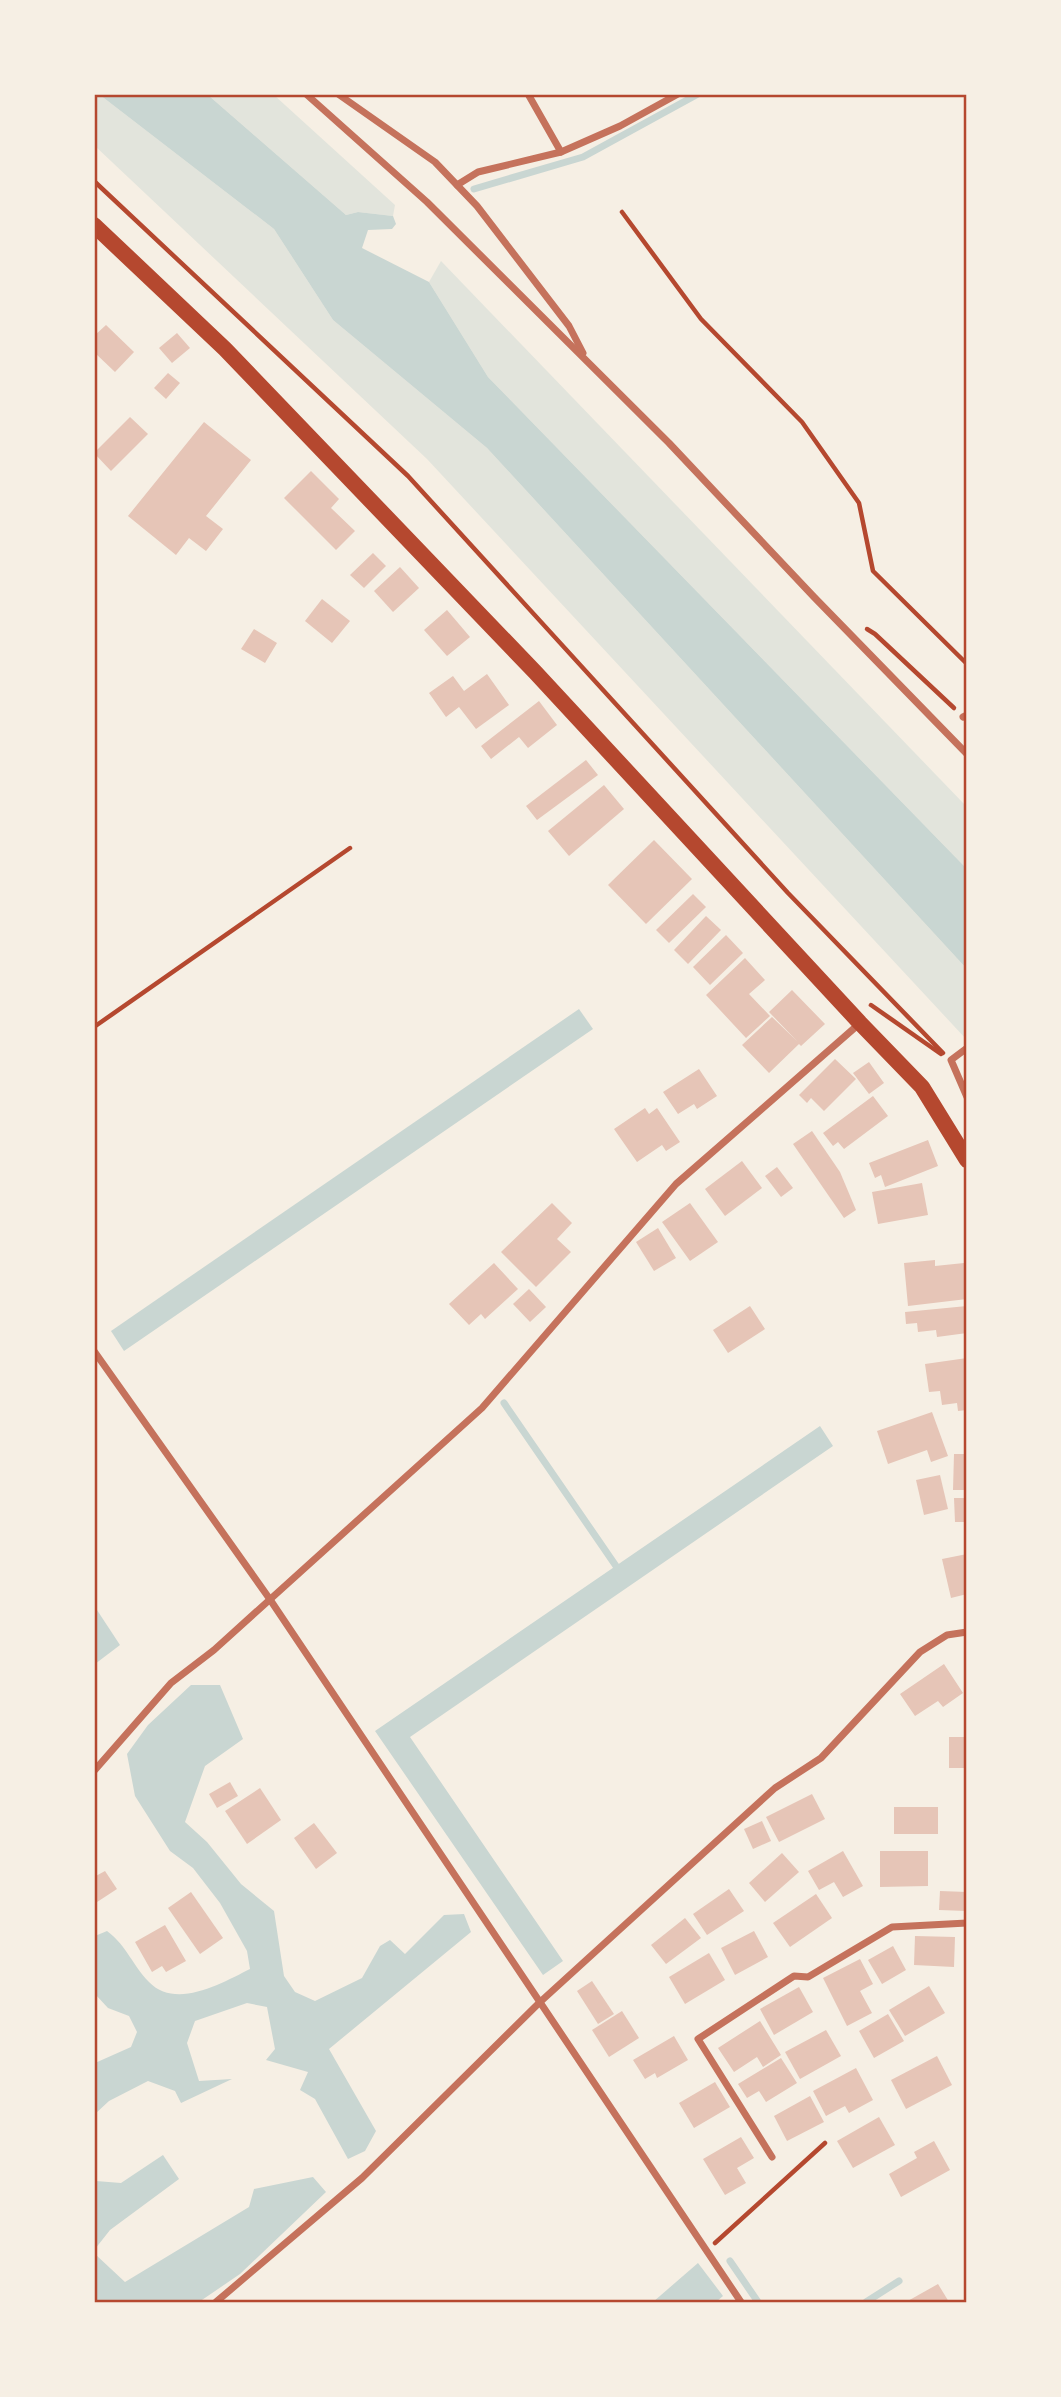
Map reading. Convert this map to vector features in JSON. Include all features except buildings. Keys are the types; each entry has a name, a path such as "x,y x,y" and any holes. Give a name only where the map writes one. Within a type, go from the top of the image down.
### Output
{"main road":[{"path":"94,225 225,349 535,672 922,1087 967,1160"}],"street":[{"path":"306,94 427,202 586,360 967,754"},
{"path":"338,94 435,162 477,206 569,327 586,360"},
{"path":"528,94 561,152"},
{"path":"457,185 478,172 561,152 620,126 678,94"},
{"path":"94,1771 171,1683 214,1650 482,1408 676,1184 860,1023"},
{"path":"967,1048 950,1060 967,1097"},
{"path":"94,1351 269,1598 741,2302"},
{"path":"216,2302 362,2178 539,2003 775,1788 821,1758 920,1652 947,1635 967,1632"},
{"path":"772,2157 698,2039 794,1976 808,1977 892,1927 967,1923"}],"path":[{"path":"94,181 408,476 788,893 950,1060"},
{"path":"622,212 701,319 802,422 859,503 873,571 967,664"},
{"path":"94,1027 350,848"},
{"path":"865,1001 950,1060"},
{"path":"706,2251 825,2143"}],"shaded area":[{"path":"94,95 100,95 274,229 333,320 487,448 966,968 966,1039 427,459 95,146"},
{"path":"100,95 208,95 346,215 358,212 393,216 396,224 392,229 368,230 362,248 429,282 488,377 966,868 966,968 487,448 333,320 274,229"},
{"path":"208,95 274,95 395,205 393,216 358,212 346,215"},
{"path":"441,261 966,806 966,868 488,377 429,282"},
{"path":"579,1009 593,1029 124,1351 111,1331"},
{"path":"820,1426 833,1446 410,1737 563,1961 543,1975 375,1731"},
{"path":"95,1607 120,1645 94,1664"},
{"path":"191,1685 220,1685 243,1739 205,1766 185,1822 207,1842 241,1884 274,1911 284,1976 295,1992 315,2001 362,1978 380,1946 390,1940 405,1954 444,1915 464,1914 471,1932 329,2049 376,2131 365,2151 348,2159 315,2099 300,2090 308,2072 266,2060 275,2049 267,2007 247,2003 195,2021 187,2043 199,2081 232,2079 181,2103 175,2091 148,2081 109,2101 95,2114 95,2063 131,2047 137,2032 129,2016 108,2008 95,1994 95,1936 107,1931 120,1943 149,1982 172,1994 185,1994 213,1987 250,1969 247,1951 220,1903 193,1868 170,1851 135,1796 127,1754 148,1725"},
{"path":"163,2155 179,2179 110,2230 95,2249 95,2179 121,2183"},
{"path":"313,2177 326,2192 240,2274 199,2302 95,2302 95,2254 125,2282 249,2207 254,2189"},
{"path":"698,2263 723,2296 716,2302 653,2302"}],"waterway":[{"path":"474,189 583,157 698,94"},
{"path":"504,1403 616,1566"},
{"path":"730,2261 758,2302"},
{"path":"866,2302 899,2281"}]}
